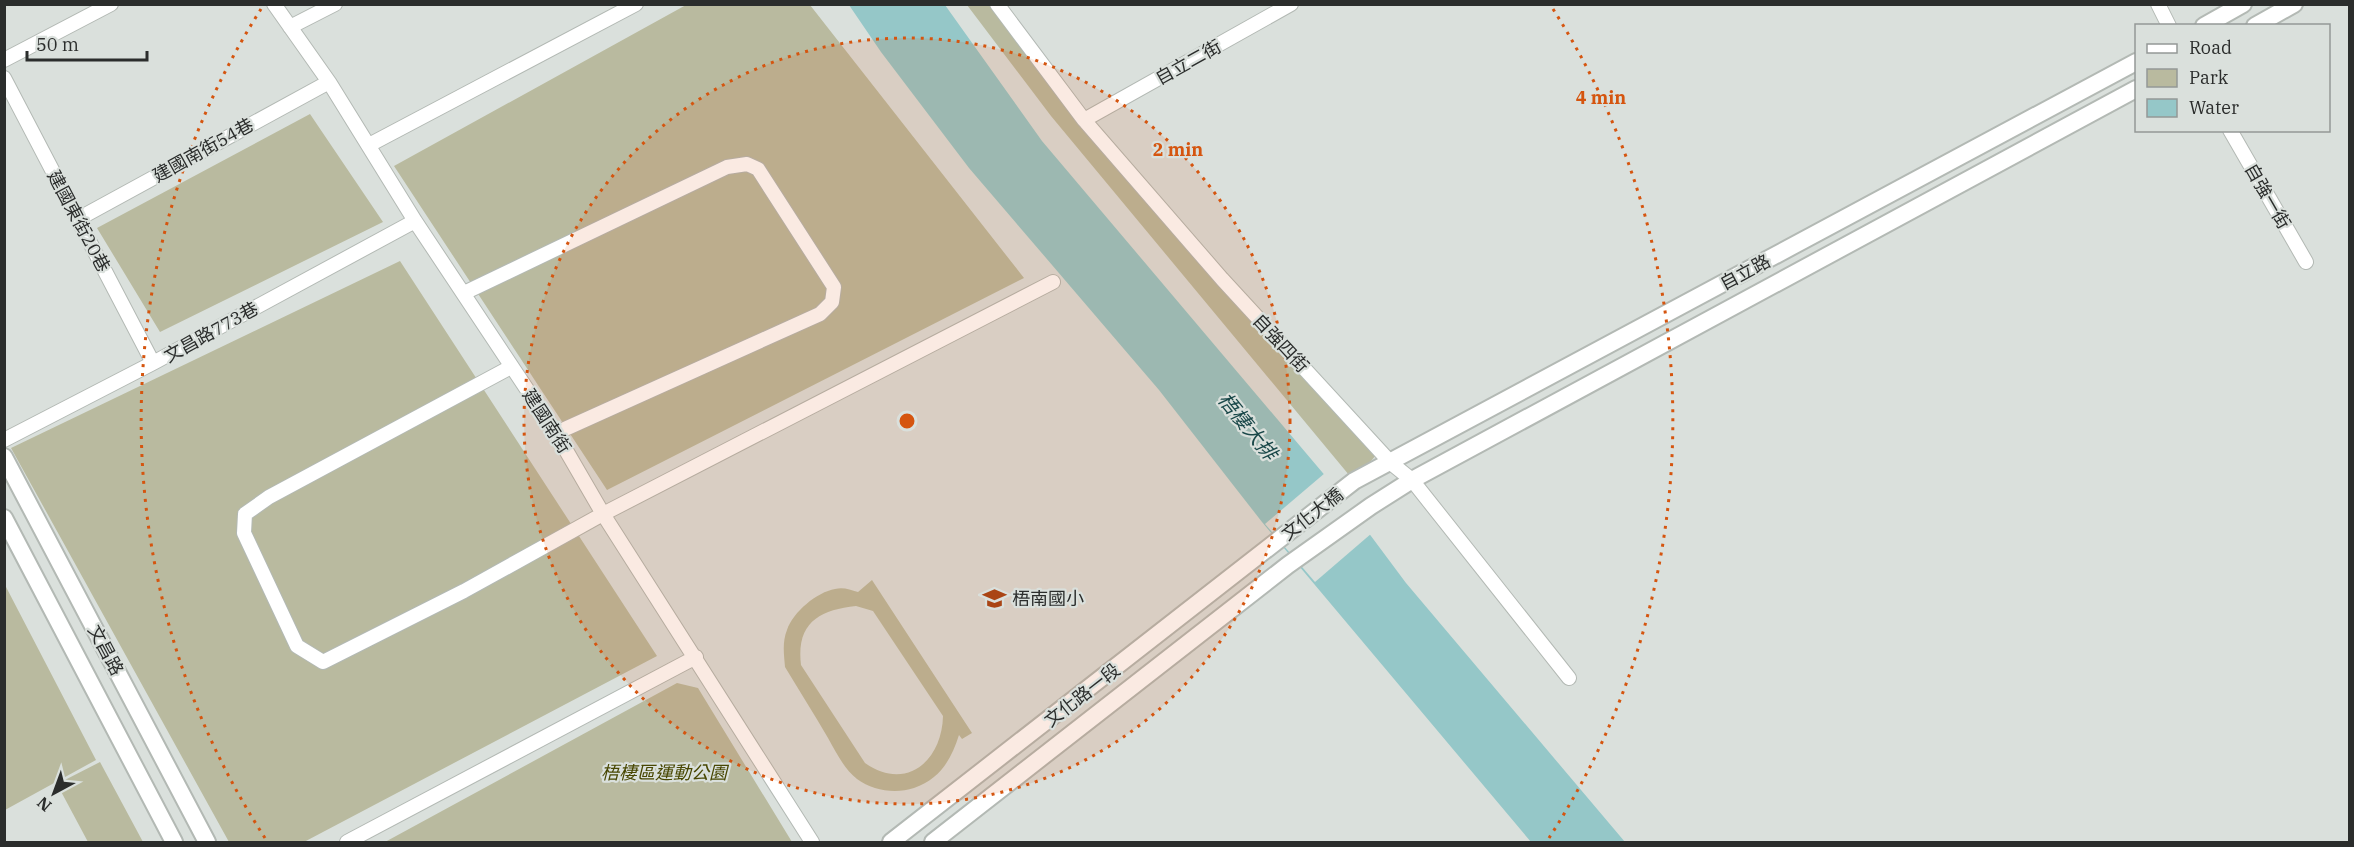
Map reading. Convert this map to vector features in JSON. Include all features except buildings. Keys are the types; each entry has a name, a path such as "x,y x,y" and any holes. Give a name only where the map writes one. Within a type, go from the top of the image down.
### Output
{"street":[{"path":"4,60 111,4"},
{"name":"建國南街","path":"274,4 328,82 415,221 556,433 603,514 696,657 812,843"},
{"path":"290,27 335,4"},
{"path":"369,145 636,4"},
{"name":"自強四街","path":"998,4 1084,120 1222,279 1391,463 1412,480 1569,678"},
{"name":"自立二街","path":"1084,120 1292,4"},
{"path":"2158,4 2168,24"},
{"path":"2208,24 2243,4"},
{"path":"2259,24 2294,4"},
{"name":"自立路","path":"1354,481 2135,63"},
{"name":"建國東街20巷","path":"4,78 153,363"},
{"name":"建國南街54巷","path":"78,219 328,82"},
{"name":"自立路","path":"1371,506 1412,480 2135,90"},
{"name":"自強一街","path":"2231,132 2306,262"},
{"path":"464,293 727,168 747,164 758,169 834,287 832,302 820,314 556,433"},
{"name":"文昌路773巷","path":"4,440 153,363 415,221"},
{"path":"511,367 269,497 245,514 244,533 297,646 324,662 464,591 603,514 1053,282"},
{"name":"文昌路","path":"4,458 207,843"},
{"name":"文化大橋","path":"1271,546 1354,481"},
{"name":"文化大橋","path":"1288,565 1371,506"},
{"name":"文昌路","path":"4,518 174,843"},
{"name":"文化路一段","path":"891,843 1271,546"},
{"name":"文化路一段","path":"933,843 1288,565"},
{"path":"347,843 696,657"}],"green space":[{"path":"686,5 810,5 1024,278 607,490 394,166"},
{"path":"967,5 999,5 1069,98 1377,454 1354,481 1051,116"},
{"path":"310,114 383,222 160,332 97,228"},
{"path":"400,261 657,656 304,842 229,842 11,448"},
{"path":"872,580 972,733 962,739 959,735 952,753 938,774 914,788 900,791 877,789 852,775 785,667 785,635 794,616 806,604 828,591 841,588 858,592","holes":["856,606 873,611 943,716 941,732 929,758 919,767 907,773 894,774 880,771 865,763 801,665 802,639 806,629 813,621 821,615 843,608"]},
{"path":"5,585 96,760 4,810"},
{"name":"梧棲區運動公園","path":"677,683 698,688 792,842 385,842"},
{"path":"100,762 143,842 88,842 57,784"}],"water":[{"name":"梧棲大排","path":"849,5 945,5 1042,141 1333,485 1406,583 1625,842 1531,842 1262,522 1159,390 969,168 881,52"}],"pier":[{"path":"1325,473 1372,533 1315,582 1265,524"}],"place":[{"name":"梧南國小","path":"994,598"}]}
